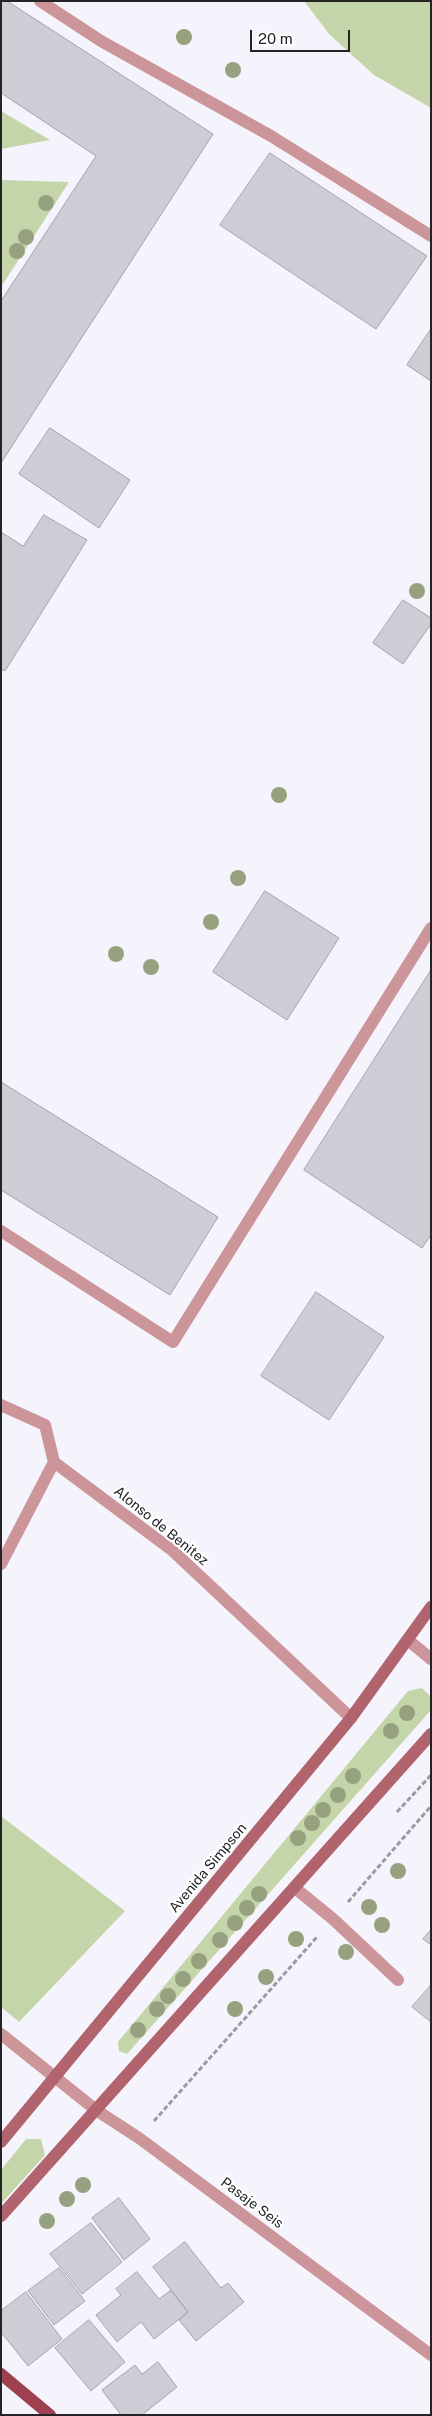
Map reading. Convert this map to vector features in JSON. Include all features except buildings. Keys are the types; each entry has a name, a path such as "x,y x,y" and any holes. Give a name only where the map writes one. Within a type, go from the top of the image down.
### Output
{"main road":[{"name":"Avenida Simpson","path":"1,2142 351,1718 431,1607"},
{"path":"1,2216 431,1734"},
{"path":"1,2374 50,2415"}],"street":[{"path":"40,1 101,41 271,136 431,236"},
{"path":"1,1231 173,1342 431,928"},
{"path":"1,1405 45,1425 54,1462 1,1564"},
{"name":"Alonso de Benitez","path":"54,1462 173,1551 351,1718"},
{"path":"408,1640 431,1659"},
{"path":"295,1888 333,1919 398,1980"},
{"name":"Pasaje Seis","path":"1,2034 96,2110 139,2138 431,2355"}],"path":[{"path":"139,2138 431,1806"}],"green space":[{"path":"304,1 431,1 431,108 374,75 329,34"},
{"path":"1,111 50,140 1,149"},
{"path":"1,180 69,182 1,287"},
{"path":"422,1688 431,1697 431,1710 127,2054 119,2051 118,2042 408,1691"},
{"path":"1,1816 125,1911 19,2022 1,2007"},
{"path":"26,2139 41,2139 45,2155 1,2204 1,2170"}]}
